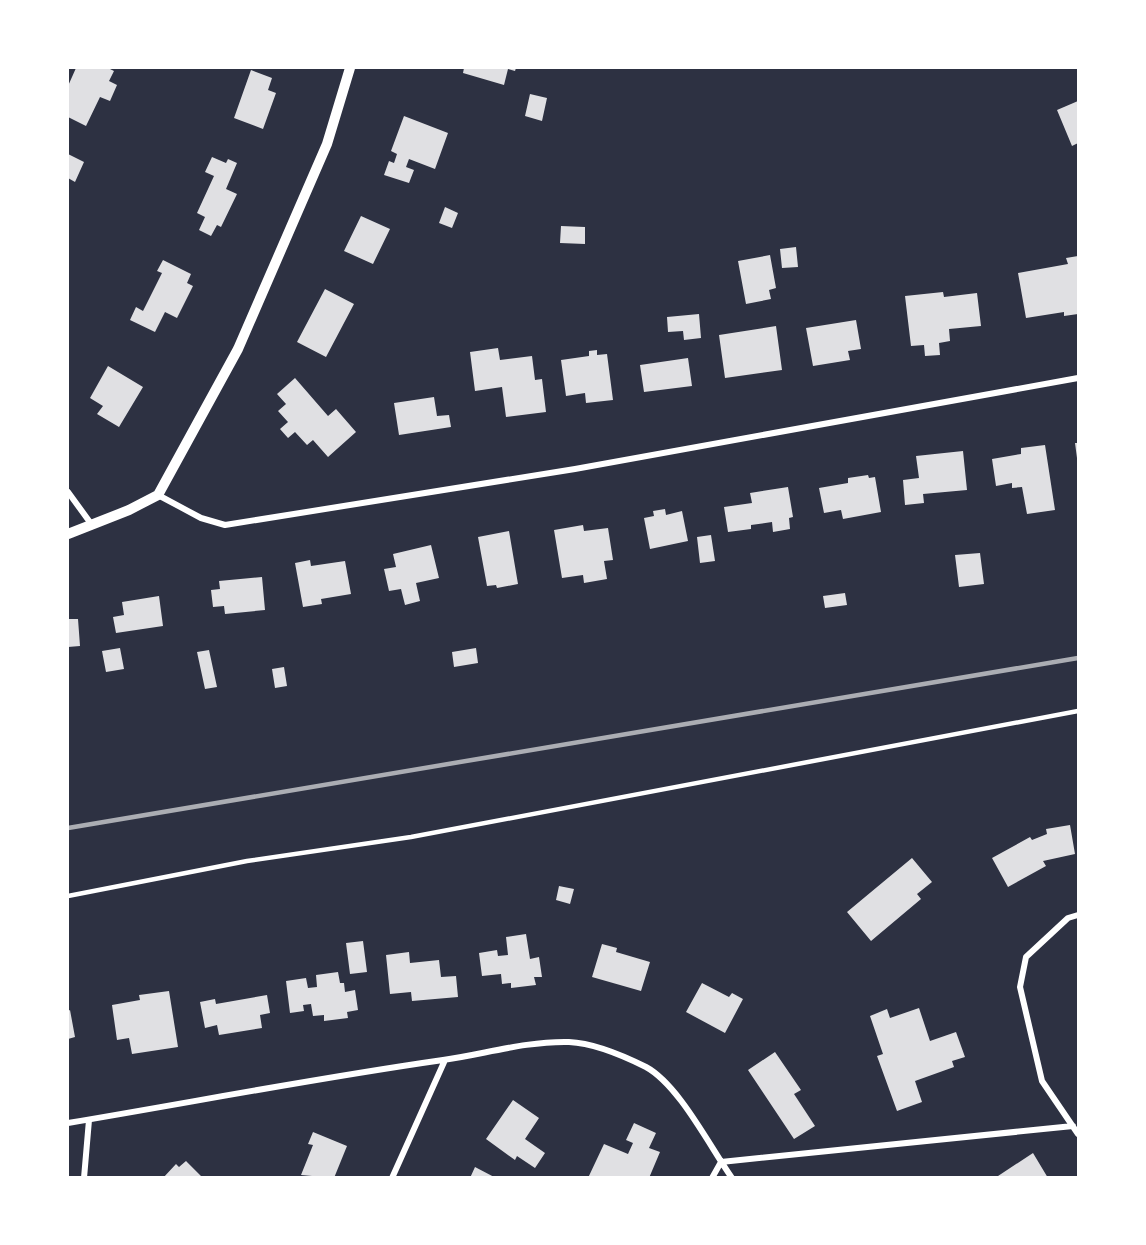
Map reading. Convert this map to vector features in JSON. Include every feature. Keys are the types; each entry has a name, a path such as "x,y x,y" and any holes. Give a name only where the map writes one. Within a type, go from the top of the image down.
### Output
{"street":[{"path":"68,534 158,495 238,349 327,144 350,68"},
{"path":"158,495 201,518 225,525 575,469 1078,378"},
{"path":"68,492 92,525"},
{"path":"1078,915 1068,918 1026,957 1020,987 1042,1081 1078,1134"},
{"path":"68,1123 375,1068 445,1060 537,1042 572,1042 607,1051 648,1068 683,1102 732,1178"},
{"path":"392,1178 445,1060"},
{"path":"84,1178 89,1120"},
{"path":"721,1162 1073,1126"},
{"path":"712,1178 721,1162"}],"lane":[{"path":"68,896 247,861 411,837 1078,711"}],"building":[{"path":"76,68 108,68 114,71 109,81 117,85 110,101 100,97 86,126 68,117 68,86"},
{"path":"464,68 516,68 515,71 508,69 504,85 463,73"},
{"path":"251,70 272,78 268,90 276,93 263,129 234,118"},
{"path":"530,94 547,98 542,121 525,116"},
{"path":"1078,101 1078,143 1072,146 1057,110"},
{"path":"404,116 448,133 435,169 409,159 406,167 414,170 409,183 384,175 389,161 394,163 397,154 391,151"},
{"path":"68,154 84,162 75,182 68,178"},
{"path":"212,157 226,163 228,159 237,163 226,189 237,194 221,227 217,225 211,236 199,230 205,217 197,213 214,176 205,172"},
{"path":"445,207 458,213 452,228 439,223"},
{"path":"361,216 390,229 373,264 344,251"},
{"path":"561,226 585,227 585,244 560,243"},
{"path":"796,247 798,267 782,268 780,249"},
{"path":"770,255 776,288 769,290 771,299 746,304 738,261"},
{"path":"1078,256 1078,314 1064,316 1064,312 1026,318 1018,273 1068,264 1066,258"},
{"path":"163,260 191,274 187,283 193,286 177,318 165,312 155,332 130,320 136,307 143,311 162,273 157,271"},
{"path":"325,289 354,304 326,357 297,342"},
{"path":"943,292 944,297 977,293 981,326 949,329 950,341 939,343 940,355 925,356 924,345 911,346 905,296"},
{"path":"699,314 701,338 684,340 683,331 668,332 667,317"},
{"path":"856,320 861,349 848,351 850,360 813,366 806,328"},
{"path":"776,326 782,370 725,378 719,335"},
{"path":"498,348 500,360 532,356 535,380 542,379 546,412 506,417 502,387 475,391 470,352"},
{"path":"597,350 597,355 607,354 613,400 586,403 585,393 566,396 561,360 589,356 589,351"},
{"path":"688,358 692,386 644,392 640,365"},
{"path":"108,366 143,387 119,427 97,414 103,406 90,398"},
{"path":"295,378 328,416 336,409 356,432 328,457 313,440 307,445 295,432 288,438 280,429 288,422 278,411 286,404 277,394"},
{"path":"434,397 437,416 449,415 451,427 399,435 394,403"},
{"path":"1075,443 1078,443 1078,458 1077,458"},
{"path":"1045,445 1055,510 1027,514 1022,487 1012,488 1012,483 996,486 992,459 1021,454 1021,448"},
{"path":"963,451 967,490 923,494 924,503 905,505 903,480 919,478 916,456"},
{"path":"868,475 869,478 875,477 881,512 843,519 841,510 824,513 819,488 848,483 848,478"},
{"path":"788,487 793,517 789,518 790,529 773,532 772,522 751,525 751,529 728,532 724,507 752,503 750,493"},
{"path":"665,509 666,515 682,511 688,541 650,549 644,518 654,516 653,511"},
{"path":"583,525 584,531 608,528 613,560 604,561 607,579 584,583 583,575 562,578 554,530"},
{"path":"509,531 518,584 497,588 496,585 487,586 478,537"},
{"path":"711,535 715,561 700,563 697,537"},
{"path":"431,545 439,578 416,583 420,601 405,605 401,589 389,591 384,569 396,567 393,554"},
{"path":"980,553 984,584 959,587 955,555"},
{"path":"310,560 311,566 345,561 351,594 321,599 322,604 303,607 295,563"},
{"path":"262,577 265,610 225,614 224,606 213,607 211,590 220,589 219,581"},
{"path":"845,593 847,605 825,608 823,596"},
{"path":"159,596 163,626 116,633 113,617 124,615 122,602"},
{"path":"68,619 78,619 80,646 68,647"},
{"path":"120,648 124,669 106,672 102,651"},
{"path":"476,648 478,663 454,667 452,652"},
{"path":"209,650 217,687 205,689 197,652"},
{"path":"284,667 287,686 275,688 272,669"},
{"path":"1070,825 1075,854 1043,861 1046,866 1008,887 992,858 1030,837 1032,840 1047,834 1046,829"},
{"path":"912,858 932,882 917,894 921,899 871,941 847,912"},
{"path":"559,886 574,889 570,904 556,900"},
{"path":"526,934 530,959 539,957 542,977 534,977 536,985 511,988 511,983 502,984 501,974 482,976 479,953 497,950 498,956 508,955 506,937"},
{"path":"363,941 367,972 350,974 346,943"},
{"path":"602,944 617,948 616,952 650,962 641,991 592,977"},
{"path":"409,952 410,963 439,960 441,977 456,976 458,997 412,1001 411,992 390,994 386,955"},
{"path":"338,972 340,983 344,983 345,992 355,990 358,1010 347,1012 348,1018 324,1021 324,1015 313,1016 311,1004 303,1005 304,1011 290,1013 286,981 306,978 308,988 317,987 316,975"},
{"path":"702,983 729,997 732,993 743,999 725,1033 686,1012"},
{"path":"169,991 178,1047 132,1054 129,1038 117,1040 112,1005 140,1000 139,995"},
{"path":"267,995 270,1013 260,1015 262,1028 219,1035 217,1025 205,1028 200,1002 215,999 216,1004"},
{"path":"919,1008 930,1041 956,1032 965,1057 952,1061 954,1067 915,1081 922,1102 897,1111 877,1056 883,1054 870,1016 887,1009 890,1018"},
{"path":"70,1010 75,1037 68,1039 68,1011"},
{"path":"775,1052 801,1090 794,1094 815,1126 794,1139 748,1070"},
{"path":"513,1100 539,1118 525,1139 545,1153 535,1168 517,1156 515,1160 486,1139"},
{"path":"634,1123 656,1133 649,1148 660,1152 649,1178 588,1178 604,1144 628,1154 633,1143 626,1140"},
{"path":"313,1132 347,1146 334,1178 301,1175 313,1145 308,1144"},
{"path":"1033,1153 1048,1178 995,1178"},
{"path":"186,1161 201,1176 199,1178 163,1178 176,1164 179,1167"},
{"path":"475,1167 496,1178 470,1178"}],"railway":[{"path":"68,828 1078,658"}]}
